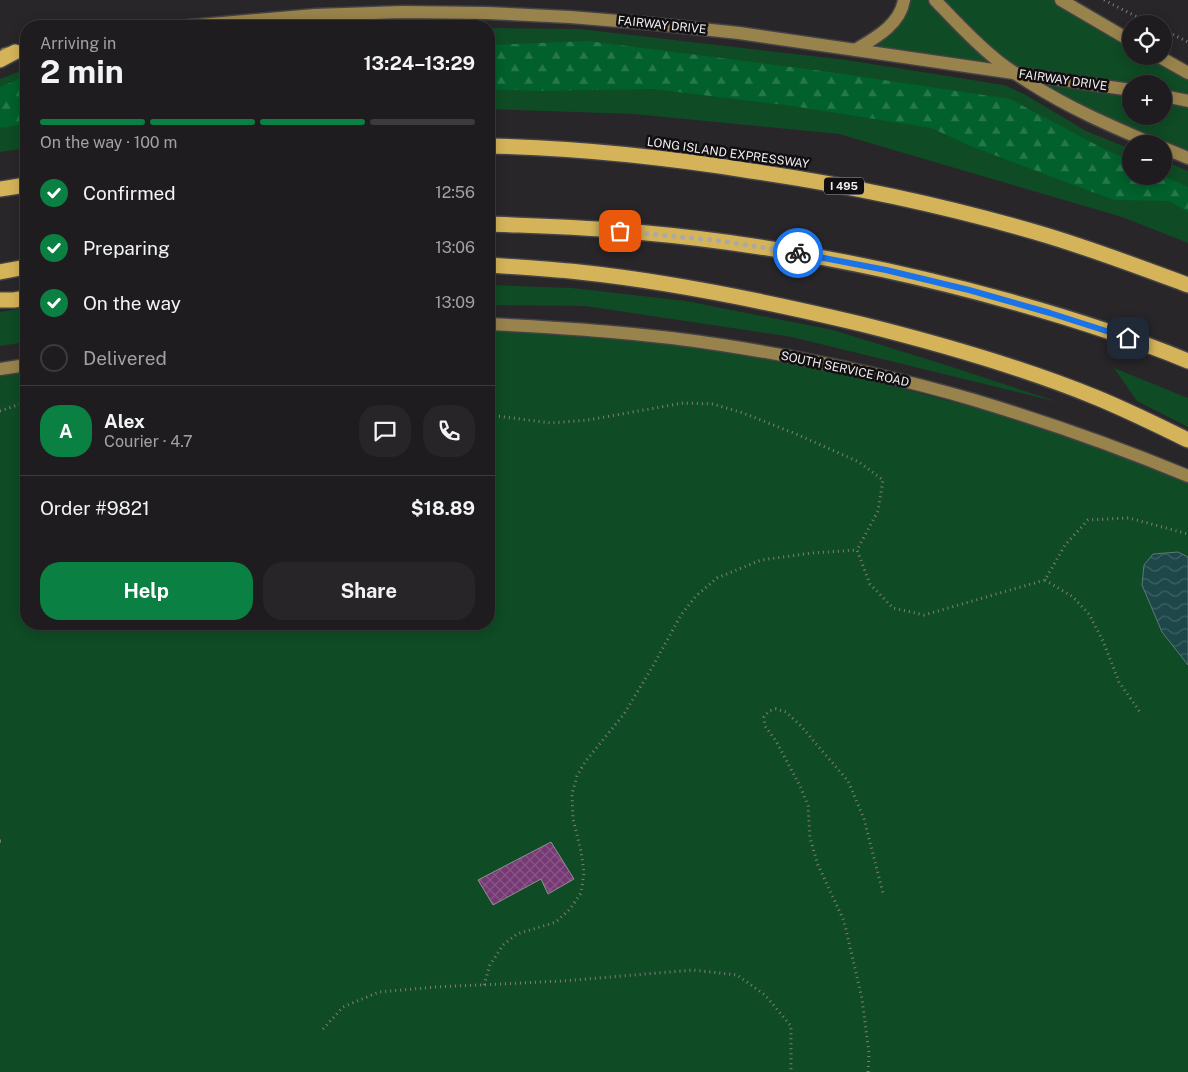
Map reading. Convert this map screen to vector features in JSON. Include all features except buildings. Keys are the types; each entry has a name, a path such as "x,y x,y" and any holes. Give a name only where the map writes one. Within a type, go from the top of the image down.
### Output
{"highway":[{"path":"0,60 14,52"},
{"name":"LONG ISLAND EXPRESSWAY","path":"495,146 619,153 693,162 868,190 1035,232 1115,258 1188,286"},
{"path":"0,190 20,186"},
{"path":"495,224 555,226 636,232 721,241 867,266 969,290 1050,313 1128,338 1188,361"},
{"path":"495,265 580,272 683,287 786,306 882,329 959,350 1044,377 1096,397 1188,440"},
{"path":"0,272 20,268"},
{"path":"0,300 20,299"}],"main road":[{"path":"855,50 880,34 894,22 900,13 904,0"},
{"path":"935,0 984,50 1015,74 1092,118 1132,135"},
{"path":"1061,0 1122,36"},
{"name":"FAIRWAY DRIVE","path":"258,20 316,15 402,12 487,13 570,17 739,33 1122,89"},
{"path":"1172,64 1188,73"},
{"path":"1172,98 1188,101"},
{"path":"1172,151 1188,158"},
{"name":"SOUTH SERVICE ROAD","path":"495,324 556,327 722,345 806,360 889,378 973,400 1051,425 1131,453 1188,476"},
{"path":"0,369 20,366"}],"path":[{"path":"1104,0 1133,15"},
{"path":"1172,34 1188,42"},
{"path":"495,416 551,423 588,420 683,403 713,404 743,413 796,434 859,462 883,480 878,511 857,550 870,584 893,608 924,615 1045,580 1065,545 1088,520 1129,518 1188,534"},
{"path":"0,412 20,404"},
{"path":"484,985 490,965 503,946 517,934 556,922 570,909 581,893 584,873 573,819 572,794 577,776 585,762 624,714 681,615 696,596 718,578 761,560 812,553 857,550"},
{"path":"1045,580 1073,597 1088,614 1103,641 1119,682 1140,712"},
{"path":"868,1072 869,1053 862,999 844,921 818,865 810,838 808,806 801,788 776,741 765,726 764,717 769,711 776,709 786,712 800,724 848,781 864,819 883,893"},
{"path":"323,1029 343,1007 379,992 436,987 563,981 692,970 737,975 765,995 791,1026 791,1072"}],"green space":[{"path":"904,0 1061,0 1122,36 1122,65 1172,64 1188,73 1188,158 1172,149 1172,135 1135,135 1015,74 855,50 880,34"},
{"path":"495,28 580,29 846,60 1004,85 1024,94 1086,131 1122,145 1122,185 1172,185 1172,164 1188,171 1188,243 1122,217 839,134 634,114 495,109"},
{"path":"588,41 830,72 1010,99 1122,157 1122,185 1172,185 1172,180 1188,187 1188,212 1169,201 1114,200 973,147 931,128 793,106 653,89 537,91 495,89 495,45"},
{"path":"20,71 20,149 0,152 0,79"},
{"path":"20,79 20,125 0,128 0,87"},
{"path":"495,285 572,288 686,301 833,330 1058,402 792,337 585,306 495,305"},
{"path":"20,309 20,343 0,346 0,312"},
{"path":"495,329 619,337 739,353 841,372 994,413 1130,458 1188,483 1188,1072 0,1072 0,375 20,372 20,630 495,630"},
{"path":"1114,368 1188,398 1188,427 1137,401"}],"water":[{"path":"1178,552 1188,557 1188,665 1162,632 1142,585 1144,565 1153,554"}],"way so far":[{"path":"620,231 721,241 798,253"}],"route":[{"path":"798,253 886,270 969,290 1128,338"}]}
